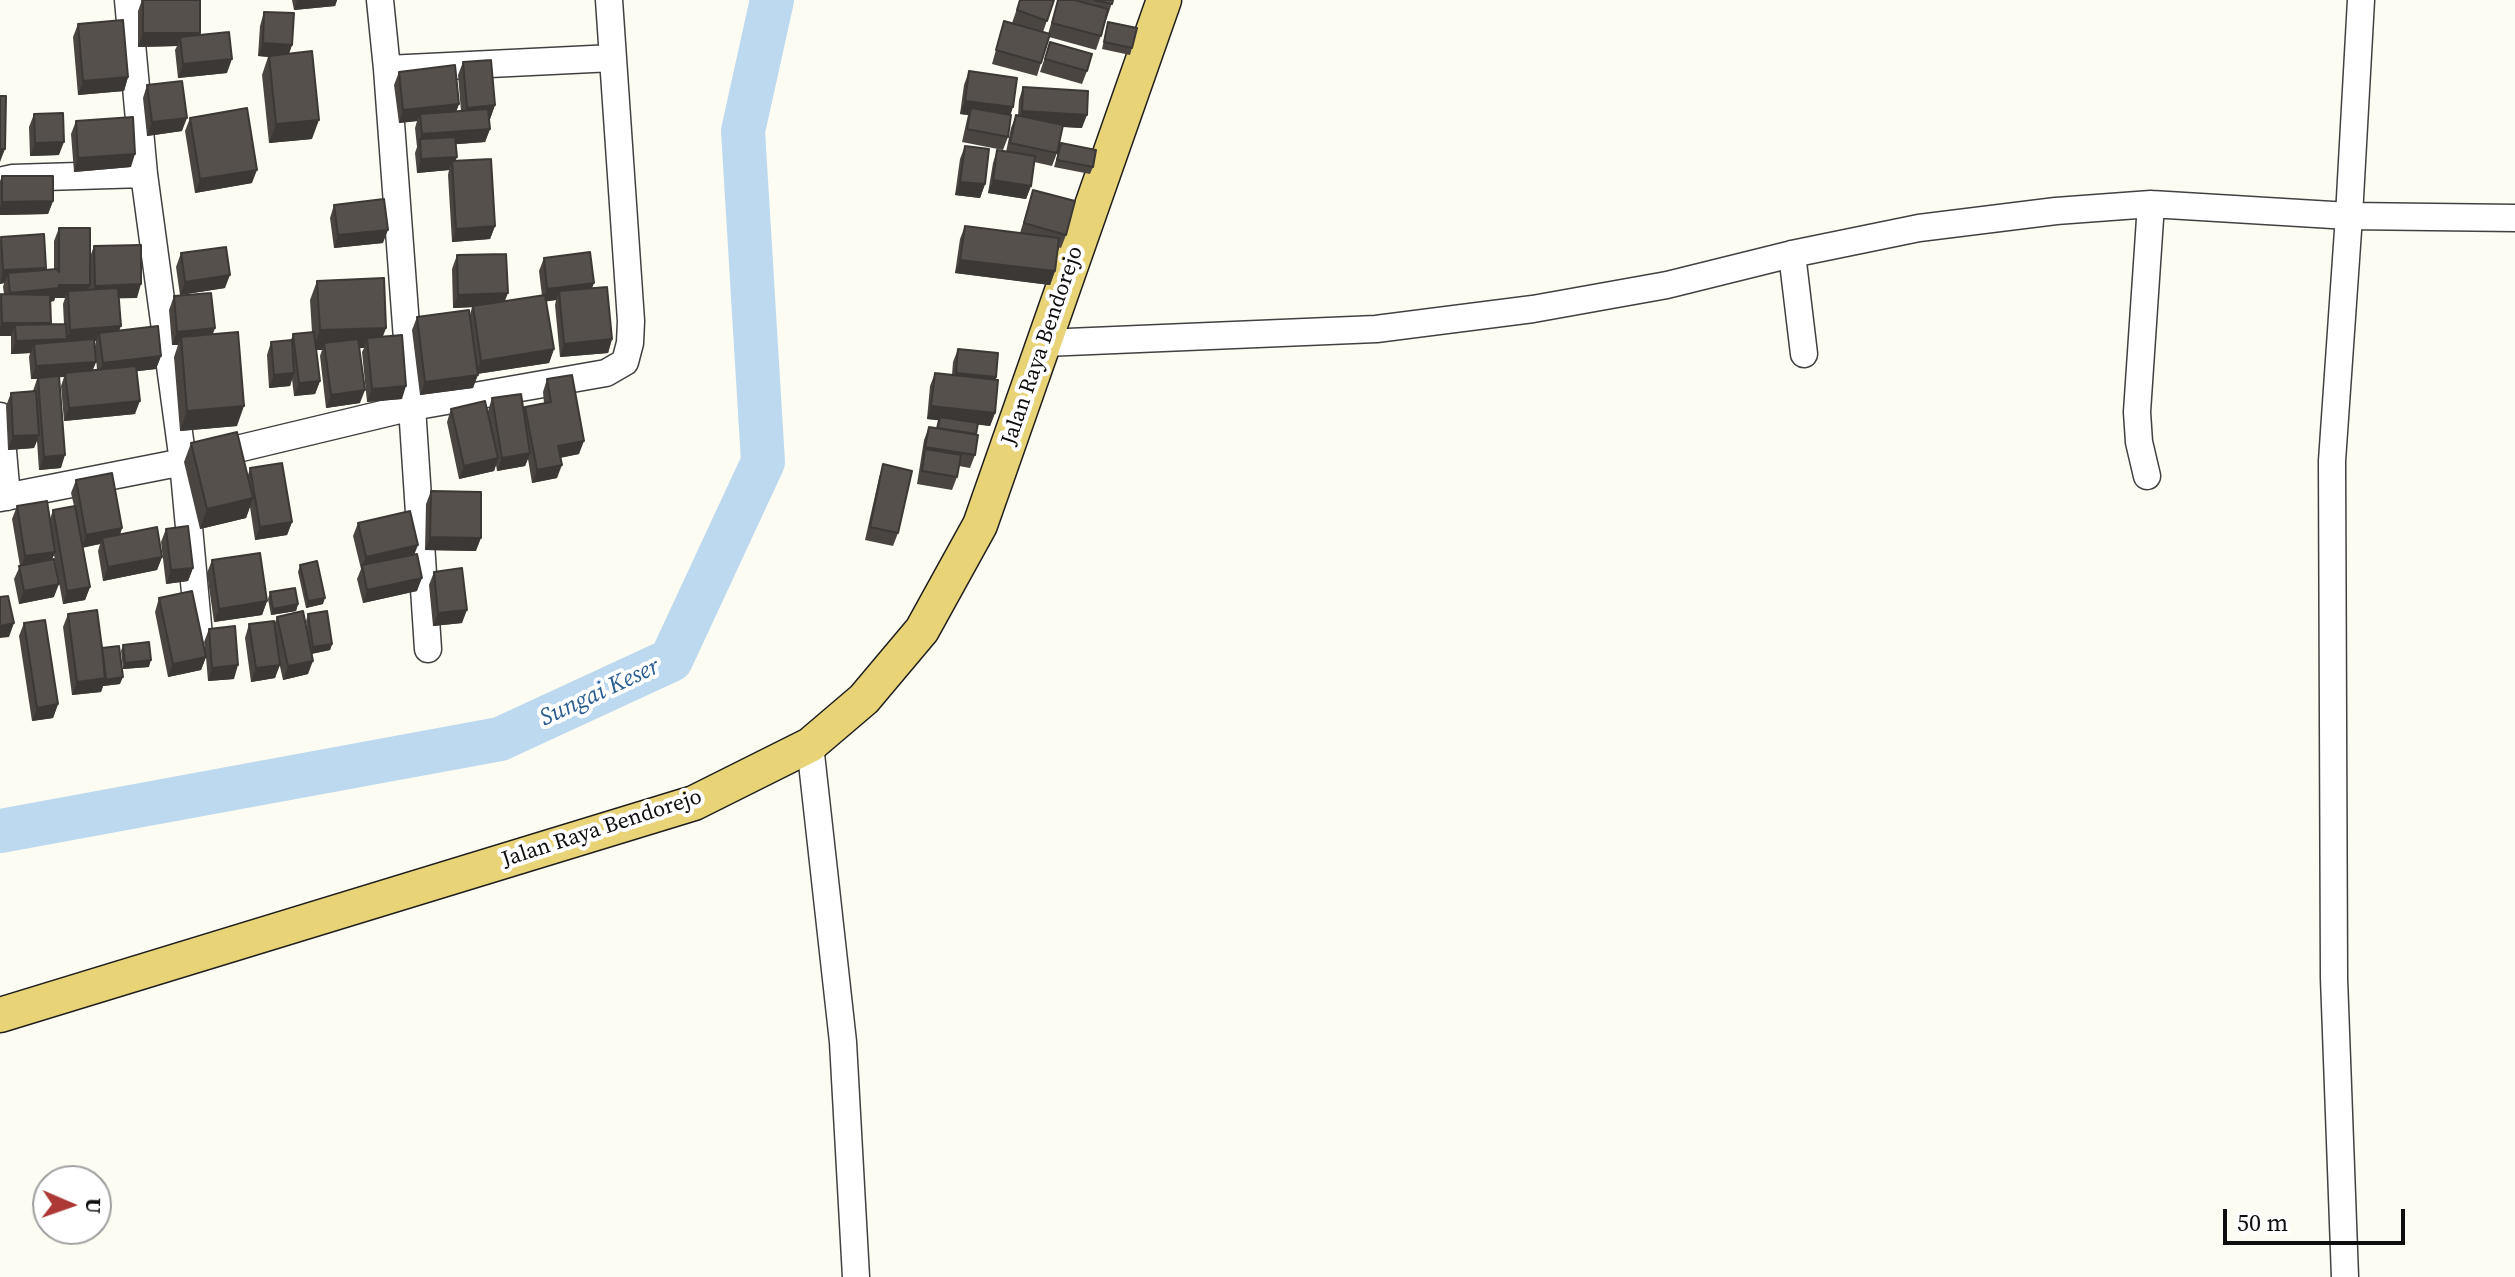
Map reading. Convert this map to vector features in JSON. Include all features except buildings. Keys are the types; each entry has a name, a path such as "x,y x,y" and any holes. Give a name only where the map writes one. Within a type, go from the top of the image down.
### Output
{"main road":[{"name":"Jalan Raya Bendorejo","path":"0,1015 694,803 810,745 864,699 922,630 980,525 1164,0"}],"street":[{"path":"128,0 144,174 183,462 199,636"},
{"path":"380,0 428,649"},
{"path":"0,416 4,498 183,462 412,407 606,373 625,362 631,321 609,0"},
{"path":"2345,1277 2334,978 2332,461 2361,0"},
{"path":"387,69 613,58"},
{"path":"0,181 12,178 144,174"},
{"path":"1044,343 1376,329 1533,309 1667,285 1792,254 1919,228 2056,211 2151,204 2349,216 2515,218"},
{"path":"2147,476 2139,442 2137,412 2151,204"},
{"path":"1792,254 1804,354"},
{"path":"810,745 843,1042 856,1277"}],"waterway":[{"name":"Sungai Keser","path":"0,831 500,739 671,660 763,462 743,131 772,0"}]}
